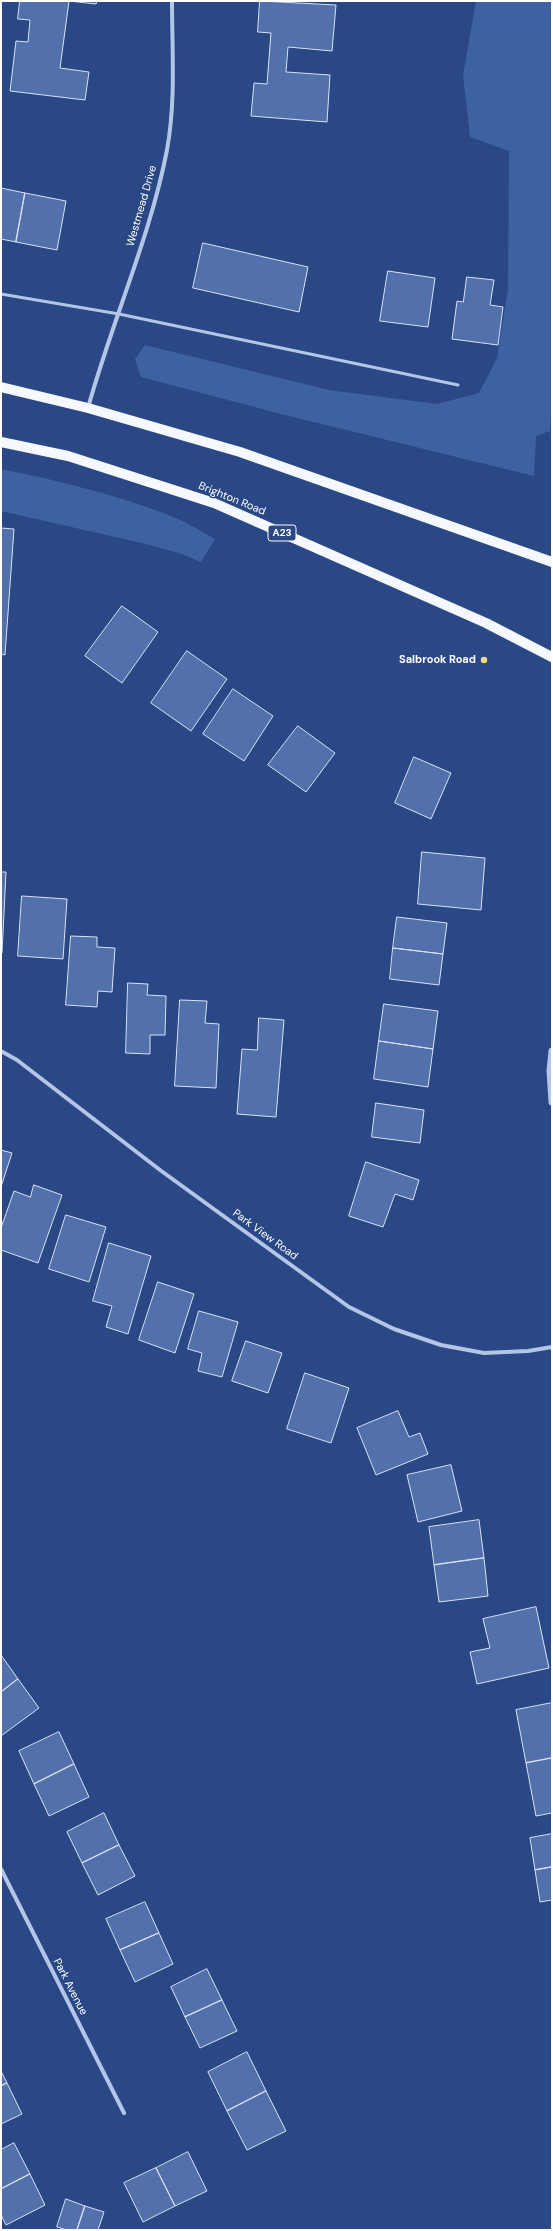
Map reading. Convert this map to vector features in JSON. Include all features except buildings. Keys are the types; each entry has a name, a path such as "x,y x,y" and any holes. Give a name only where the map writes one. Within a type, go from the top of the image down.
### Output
{"main road":[{"path":"1,387 88,408 240,452 552,562"},
{"name":"Brighton Road","path":"1,442 68,456 214,503 486,623 552,657"}],"street":[{"name":"Westmead Drive","path":"88,408 96,377 119,314 156,197 167,148 172,98 172,1"},
{"name":"Park View Road","path":"1,1051 17,1060 160,1170 349,1307 394,1329 441,1345 484,1353 528,1351 552,1347"},
{"path":"552,1051 550,1071 552,1102"},
{"name":"Park Avenue","path":"1,1870 124,2113"}],"lane":[{"path":"1,294 119,314 458,385"}],"shaded area":[{"path":"476,1 552,1 552,387 550,431 536,436 534,476 281,414 141,377 135,359 145,345 329,390 437,404 479,393 497,358 508,289 509,151 470,137 463,75"},
{"path":"1,469 43,478 126,500 172,516 215,539 201,562 182,554 146,544 1,511"}],"place":[{"name":"Salbrook Road","path":"484,660"}]}
